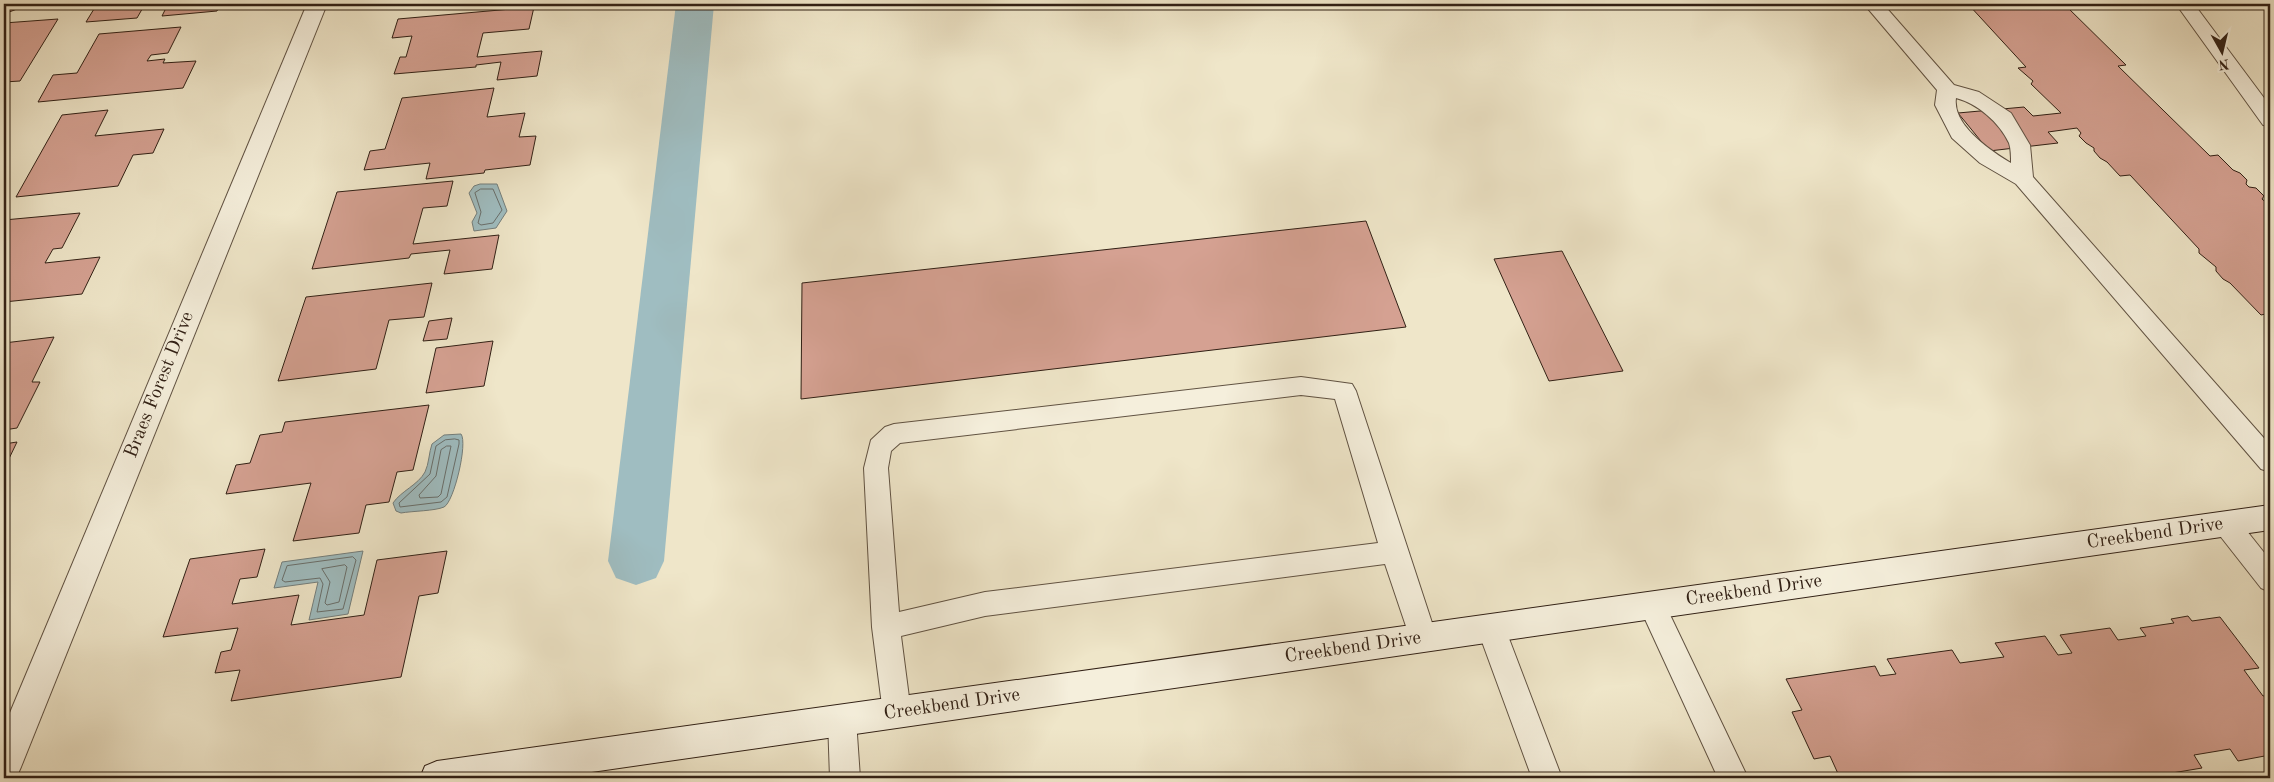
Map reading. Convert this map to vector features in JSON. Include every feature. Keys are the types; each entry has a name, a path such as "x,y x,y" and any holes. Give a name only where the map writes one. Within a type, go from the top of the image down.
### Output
{"street":[{"name":"Braes Forest Drive","path":"4,767 316,4"},
{"name":"Creekbend Drive","path":"436,778 2270,517"}],"lane":[{"path":"1873,4 1948,88 1972,96 2004,118 2020,145 2023,179"},
{"path":"2185,4 2270,120"},
{"path":"1948,88 1945,105 1958,133 1987,158 2023,179 2270,462"},
{"path":"897,713 886,628 876,468 880,447 894,434 1301,386 1344,391 1423,638"},
{"path":"2226,524 2270,580"},
{"path":"886,628 985,604 1394,552"},
{"path":"1652,606 1733,778"},
{"path":"1492,628 1547,778"},
{"path":"842,720 845,778"}],"water":[{"path":"497,184 507,211 496,228 474,231 472,222 477,213 469,193 474,186"},
{"path":"461,434 463,448 459,472 448,503 444,507 435,509 401,513 396,511 393,503 418,481 425,472 432,444 444,435"},
{"path":"363,551 348,614 309,620 318,582 274,588 282,562"}],"building":[{"path":"4,4 30,4 4,14"},
{"path":"97,4 145,4 137,18 86,22"},
{"path":"168,4 220,4 217,11 162,16"},
{"path":"1968,4 2064,4 2126,65 2118,66 2210,156 2218,155 2233,170 2240,173 2247,180 2246,184 2249,187 2256,188 2264,196 2262,199 2270,206 2270,313 2261,315 2230,283 2223,279 2216,271 2216,267 2199,253 2199,249 2130,175 2120,176 2107,162 2100,158 2094,151 2094,148 2079,136 2081,133 2077,128 2048,132 2058,143 1989,151 1958,113 2024,107 2033,116 2061,113 2031,84 2033,81 2018,68 2026,67"},
{"path":"2252,4 2270,4 2270,8 2258,9"},
{"path":"534,7 529,29 483,33 477,57 542,51 537,76 497,80 501,62 476,65 476,67 394,74 400,57 406,57 412,36 392,38 398,19"},
{"path":"58,19 20,81 4,82 4,23"},
{"path":"181,27 168,53 151,55 147,61 165,59 163,63 196,61 183,88 38,102 53,75 77,73 99,34"},
{"path":"494,88 487,117 525,113 519,137 536,136 530,165 485,170 484,173 426,179 430,163 364,170 370,151 385,149 402,98"},
{"path":"108,110 95,136 164,129 153,153 133,155 118,186 16,197 62,115"},
{"path":"453,181 447,206 423,208 413,244 499,235 492,269 444,274 450,250 411,254 409,258 312,269 337,192"},
{"path":"80,213 62,248 53,249 45,263 100,257 82,294 4,302 4,220"},
{"path":"1366,221 1406,327 801,399 802,283"},
{"path":"1562,251 1623,371 1549,381 1494,259"},
{"path":"432,283 424,317 389,320 376,369 278,381 306,297"},
{"path":"452,318 447,339 423,341 429,321"},
{"path":"54,337 32,382 40,382 17,428 4,430 4,343"},
{"path":"493,341 484,386 426,393 436,348"},
{"path":"429,405 413,470 397,472 389,502 366,505 359,533 293,541 311,483 226,494 236,465 250,463 260,435 282,432 285,422"},
{"path":"17,442 4,469 4,444"},
{"path":"265,549 257,577 240,579 232,604 299,595 291,625 364,615 377,560 447,551 438,593 419,596 401,677 231,701 240,670 215,673 221,652 231,650 238,628 163,637 190,559"},
{"path":"2188,616 2192,621 2220,617 2259,668 2244,670 2263,696 2270,695 2270,755 2238,761 2230,749 2194,755 2202,768 2166,774 2168,778 2084,778 2082,775 2062,778 1840,778 1830,756 1814,759 1792,712 1802,710 1786,679 1875,666 1880,676 1896,674 1887,659 1952,650 1960,663 2004,657 1995,643 2045,636 2058,655 2072,653 2060,635 2110,628 2118,640 2146,636 2140,628 2174,623 2171,619"}],"waterway":[{"path":"636,561 695,4"}]}
